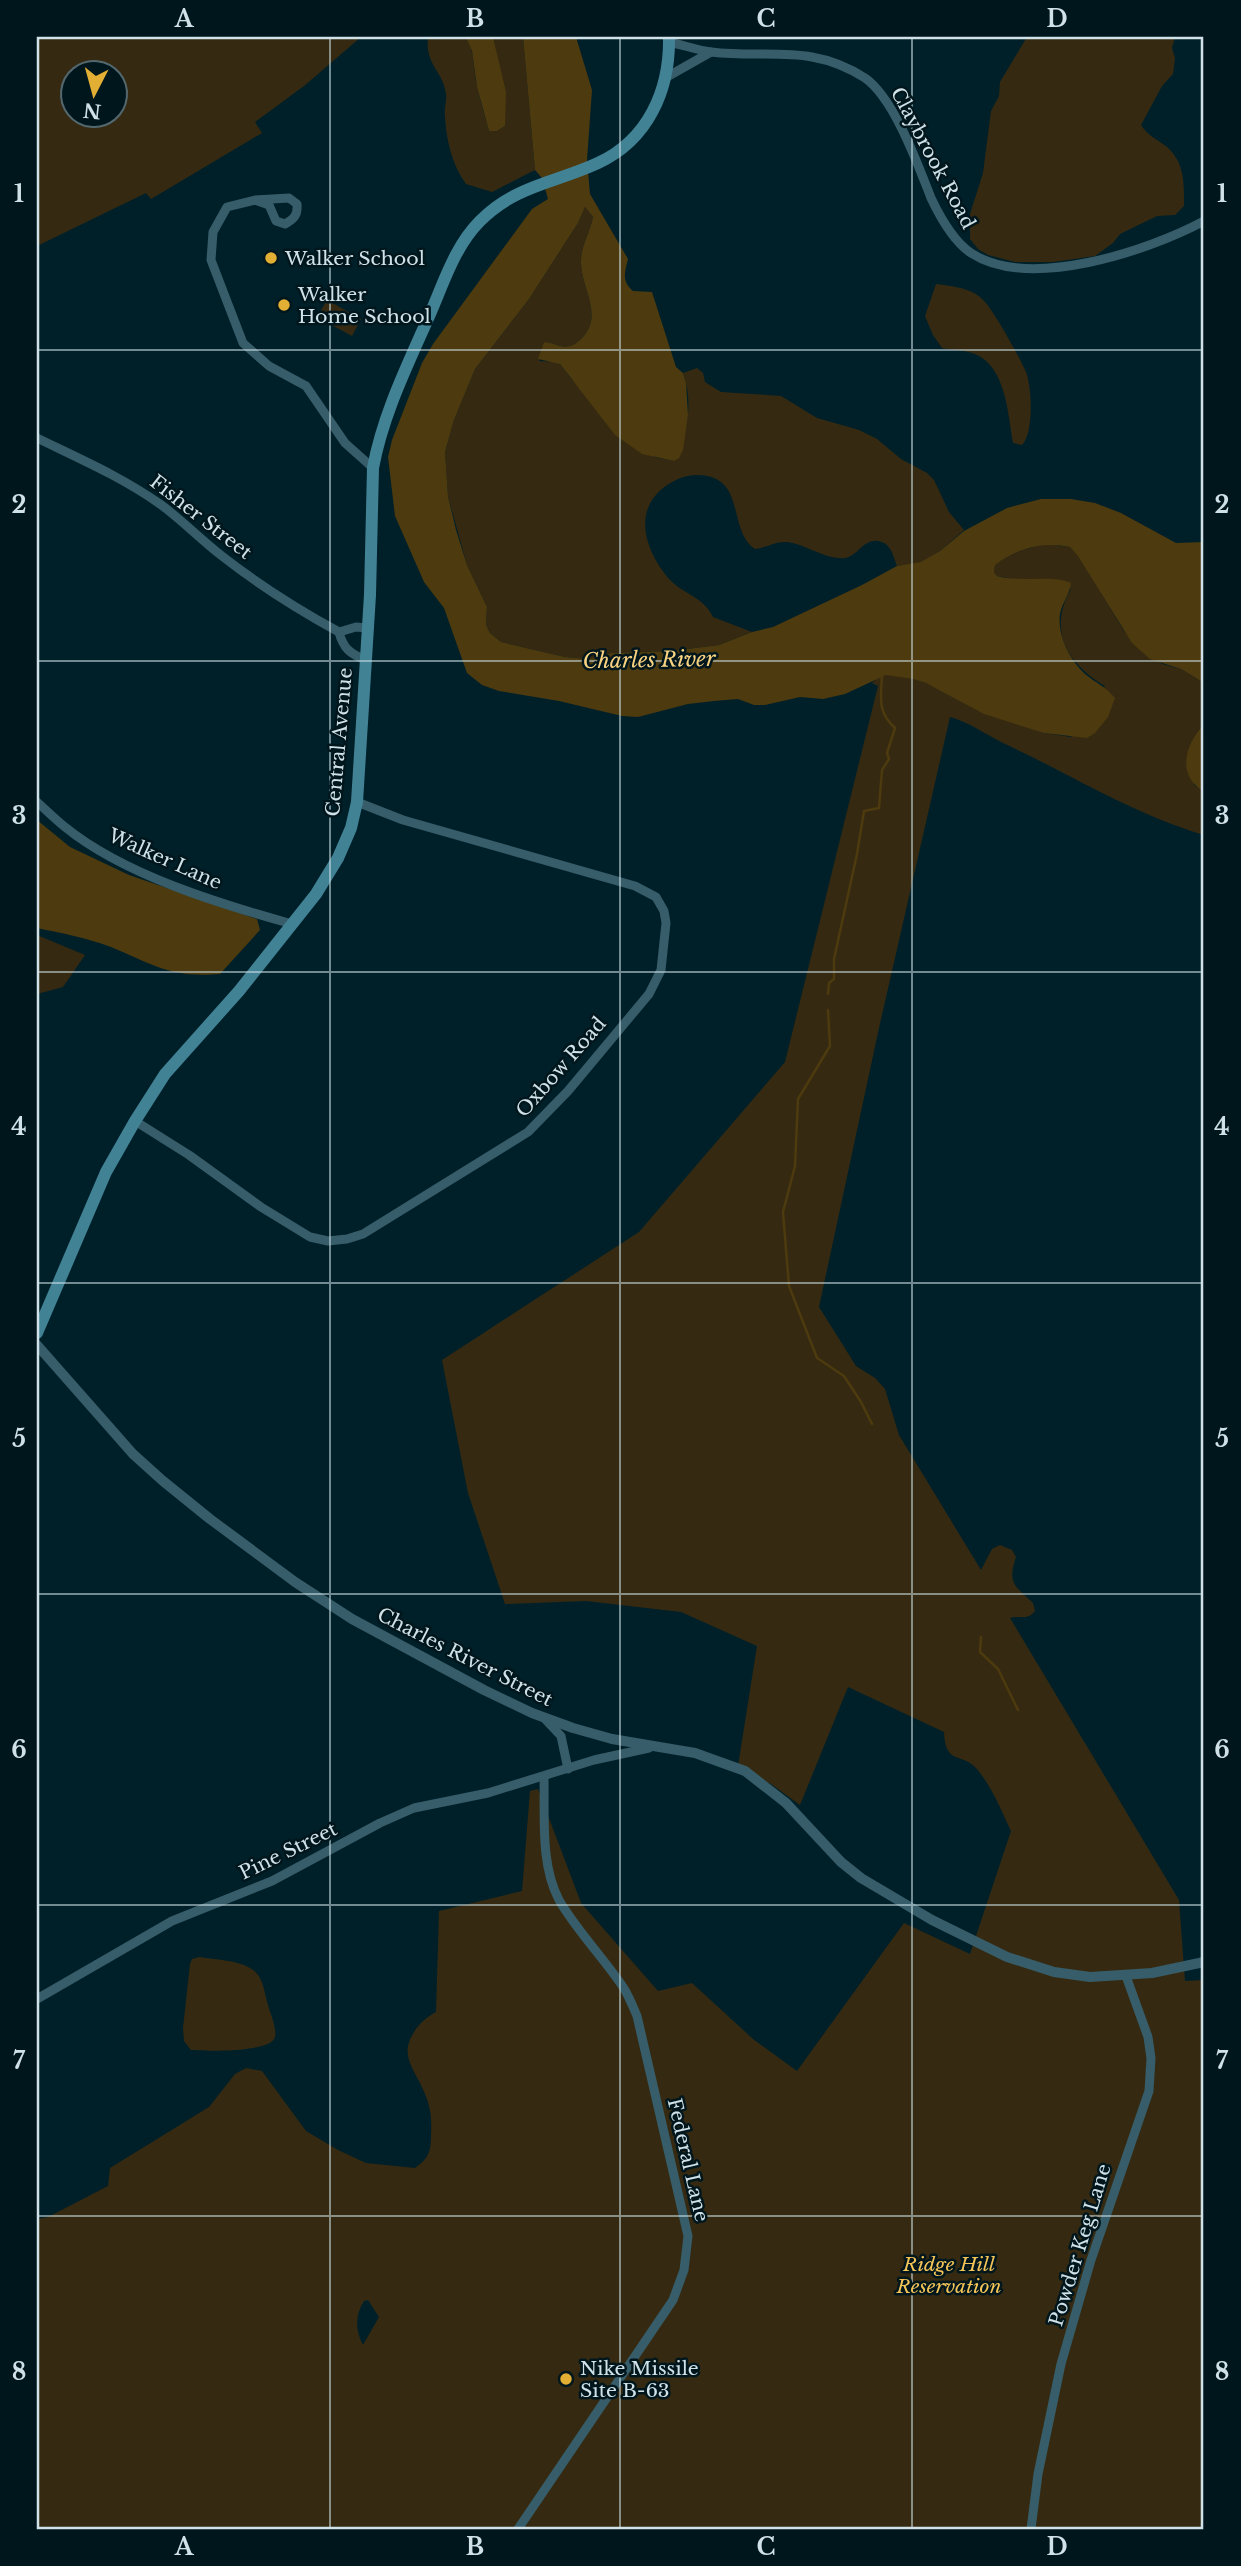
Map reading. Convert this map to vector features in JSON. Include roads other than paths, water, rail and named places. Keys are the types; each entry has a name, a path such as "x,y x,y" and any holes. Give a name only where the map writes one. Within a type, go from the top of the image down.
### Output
{"main road":[{"name":"Central Avenue","path":"37,1333 106,1172 135,1121 165,1074 239,991 316,894 338,858 351,828 357,802 361,702 368,628 373,468 384,421 463,244 469,233 501,203 536,185 590,166 621,149 641,132 657,103 665,78 669,39"}],"street":[{"name":"Claybrook Road","path":"669,39 710,52 804,55 838,64 867,79 894,114 931,197 957,242 988,262 1026,269 1069,265 1170,239 1204,222"},
{"path":"665,78 710,52"},
{"path":"255,200 269,205 276,221 285,224 293,220 297,212 297,205 289,198 255,200 226,207 213,232 211,260 243,343 269,366 306,386 345,443 373,468"},
{"name":"Fisher Street","path":"37,438 133,486 181,520 254,581 286,603 339,632 343,646 353,655 366,660"},
{"path":"339,632 356,627 368,628"},
{"name":"Walker Lane","path":"37,802 66,828 132,867 245,911 292,924"},
{"name":"Oxbow Road","path":"135,1121 310,1237 328,1241 347,1239 377,1227 416,1199 528,1132 568,1091 649,994 661,970 666,923 664,911 656,897 635,886 403,820 357,802"},
{"name":"Charles River Street","path":"37,1345 133,1454 169,1486 261,1557 352,1619 489,1693 545,1719 612,1739 695,1753 746,1771 786,1803 841,1862 861,1878 932,1920 1007,1957 1054,1972 1090,1977 1126,1976 1204,1962"},
{"path":"545,1719 561,1736 568,1769"},
{"name":"Pine Street","path":"37,1999 172,1921 272,1881 380,1823 415,1808 481,1795 622,1752 654,1747"},
{"name":"Federal Lane","path":"518,2529 673,2300 684,2270 688,2236 637,2016 625,1989 577,1926 553,1885 547,1863 544,1777"},
{"name":"Powder Keg Lane","path":"1031,2529 1038,2474 1061,2364 1091,2260 1149,2091 1152,2066 1148,2037 1126,1976"}],"water":[{"path":"466,37 493,37 506,92 505,126 497,131 489,131 477,87 472,51"},
{"name":"Charles River","path":"523,37 576,37 592,90 587,160 590,194 628,259 625,276 627,284 633,291 652,292 676,367 683,373 686,383 688,415 683,450 679,458 674,461 642,454 615,435 560,364 538,359 544,342 563,347 572,345 589,329 590,302 581,258 593,217 585,207 578,223 529,299 475,369 454,420 445,452 448,496 456,530 467,565 487,607 486,625 490,633 501,642 565,657 588,659 611,653 671,651 719,645 773,627 897,566 921,562 940,551 964,531 1007,508 1041,499 1071,499 1095,503 1121,513 1176,543 1204,542 1204,683 1181,669 1150,659 1132,643 1078,556 1070,547 1060,545 1031,547 1013,554 995,565 994,572 997,576 1007,578 1055,579 1071,583 1060,614 1063,639 1079,668 1115,698 1108,717 1095,733 1087,738 1044,733 984,714 926,683 886,675 845,694 823,699 800,697 765,705 754,705 738,699 714,701 688,704 638,717 499,691 482,685 467,673 444,608 424,582 395,516 388,457 422,363 433,344 532,209 548,199 542,178 535,170"},
{"path":"1204,724 1204,792 1190,777 1186,759 1192,741"},
{"path":"37,820 70,847 129,875 257,919 260,930 220,974 202,975 163,969 102,944 37,928"}],"waterway":[{"path":"828,994 829,983 834,979 834,959 864,811 879,808 882,770 889,759 887,753 895,728 883,710 882,675"},
{"path":"828,1010 830,1046 798,1099 795,1166 783,1212 789,1286 817,1358 844,1376 872,1424"},
{"path":"981,1637 980,1652 998,1669 1018,1710"}],"place":[{"name":"Walker School","path":"271,258"},
{"name":"Walker Home School","path":"284,305"},
{"name":"Nike Missile Site B-63","path":"566,2379"}],"park label":[{"name":"Ridge Hill Reservation","path":"949,2275"}]}
